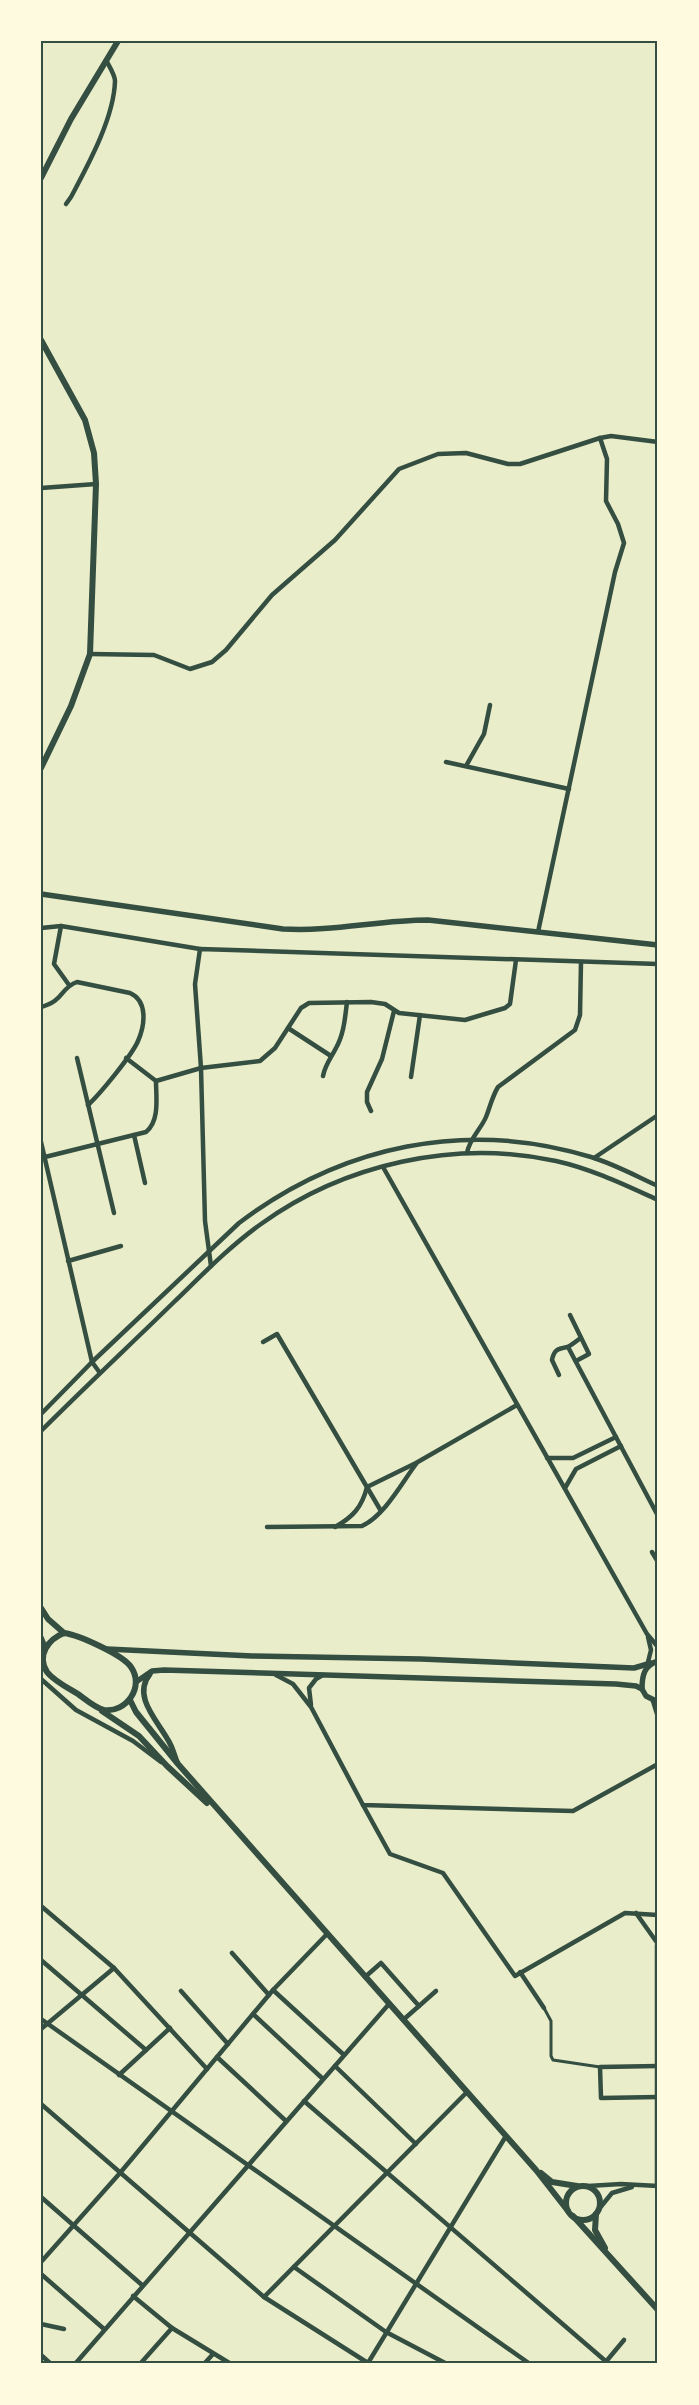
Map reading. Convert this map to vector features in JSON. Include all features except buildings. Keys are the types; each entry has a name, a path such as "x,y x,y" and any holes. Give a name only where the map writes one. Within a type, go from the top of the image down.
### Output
{"main road":[{"path":"41,178 71,119 118,41"},
{"path":"41,340 85,420 94,453 96,484 90,654 71,706 41,768"},
{"path":"41,1608 48,1619 64,1634"},
{"path":"100,1709 117,1708 130,1700 136,1682 134,1672 126,1660 72,1634 64,1634 43,1643 42,1659 47,1672 52,1677 139,1736 167,1766 230,1824"},
{"path":"130,1700 136,1712 178,1764 658,2310"},
{"path":"536,2170 552,2182 588,2186 598,2195 595,2230 610,2255"},
{"path":"571,2213 567,2196 578,2186"},
{"path":"571,2213 585,2220 598,2211"}],"street":[{"path":"66,204 72,197 98,143 110,107 115,80 106,60"},
{"path":"90,654 154,655 190,669 212,662 226,650 272,594 335,540 399,469 438,454 466,453 508,464 520,464 611,436 658,442"},
{"path":"538,932 614,572 624,543 618,524 606,501 607,459 600,438"},
{"path":"41,488 96,484"},
{"path":"466,766 484,734 490,705"},
{"path":"446,762 568,789"},
{"path":"41,894 283,929 308,931 420,920 658,945"},
{"path":"61,926 54,964 69,985"},
{"path":"41,928 61,926 200,949 658,964"},
{"path":"200,949 195,984 201,1068 208,1251 212,1266"},
{"path":"156,1080 201,1068 260,1061 275,1048 301,1008 309,1003 370,1002 385,1004 394,1011 465,1020 505,1008 510,1004 516,960"},
{"path":"468,1147 486,1116 492,1097 498,1087 575,1030 580,1015 581,962"},
{"path":"41,1007 55,1003 69,985 77,982 121,991 135,995 140,999 144,1012 138,1042 88,1106"},
{"path":"323,1076 325,1064 336,1048 344,1026 346,1002"},
{"path":"370,1111 367,1102 367,1092 382,1059 394,1011"},
{"path":"411,1077 420,1015"},
{"path":"288,1028 330,1056"},
{"path":"77,1058 114,1213"},
{"path":"126,1058 156,1080"},
{"path":"45,1157 146,1132 152,1127 155,1120 156,1080"},
{"path":"594,1158 658,1115"},
{"path":"134,1134 146,1183"},
{"path":"41,1414 92,1362 208,1251 259,1208 322,1173 348,1162 388,1150 427,1142 473,1138 559,1148 594,1158 658,1186"},
{"path":"465,1139 468,1153"},
{"path":"41,1142 92,1362 100,1373"},
{"path":"41,1430 212,1266 248,1234 291,1204 355,1174 440,1155 468,1153 518,1155 555,1161 589,1170 658,1200"},
{"path":"383,1167 647,1634 658,1647"},
{"path":"68,1261 121,1246"},
{"path":"570,1315 589,1354 576,1361"},
{"path":"263,1342 277,1334 381,1511"},
{"path":"559,1375 552,1360 553,1355 559,1348 568,1347 581,1338"},
{"path":"568,1347 658,1516"},
{"path":"334,1527 346,1521 360,1507 367,1487 416,1463 517,1405"},
{"path":"547,1458 568,1459 616,1437"},
{"path":"598,1446 602,1455"},
{"path":"565,1488 576,1469 621,1446"},
{"path":"267,1527 362,1526 372,1521 381,1511 416,1463"},
{"path":"652,1552 658,1562"},
{"path":"642,1689 651,1664 651,1650 647,1634"},
{"path":"100,1648 122,1651 252,1656 421,1659 634,1668 651,1664"},
{"path":"136,1682 152,1671 616,1684 636,1686 642,1689 655,1702 658,1717"},
{"path":"152,1671 146,1679 143,1694 149,1708 169,1741 178,1764"},
{"path":"273,1673 293,1684 311,1707 390,1854 442,1873 515,1976 625,1913 658,1915"},
{"path":"311,1707 309,1688 316,1679 324,1675"},
{"path":"41,1679 76,1710 133,1741 167,1766"},
{"path":"363,1805 573,1811 658,1764"},
{"path":"41,1906 114,1968 207,2069"},
{"path":"588,2186 621,2184 658,2186 657,1944 636,1913"},
{"path":"41,2262 120,2173 273,1990 327,1934"},
{"path":"232,1953 269,1995"},
{"path":"41,1960 146,2050"},
{"path":"365,1977 381,1963 419,2006"},
{"path":"41,2029 114,1968"},
{"path":"520,1972 551,2021 551,2056 553,2060 600,2066 657,2066"},
{"path":"273,1990 344,2055"},
{"path":"181,1991 228,2044"},
{"path":"404,2020 436,1991"},
{"path":"75,2364 188,2232 389,2004"},
{"path":"253,2014 323,2079"},
{"path":"41,2019 530,2364"},
{"path":"119,2075 170,2028"},
{"path":"218,2057 286,2121"},
{"path":"335,2066 416,2144"},
{"path":"600,2066 601,2098 657,2097"},
{"path":"264,2297 467,2092"},
{"path":"304,2101 606,2363 624,2340"},
{"path":"41,2104 264,2297 368,2363 506,2136"},
{"path":"598,2211 612,2193 638,2186"},
{"path":"41,2196 142,2285"},
{"path":"294,2267 386,2332 447,2364"},
{"path":"41,2274 104,2330"},
{"path":"133,2296 172,2328 231,2364"},
{"path":"41,2324 64,2330"},
{"path":"140,2364 172,2328"},
{"path":"204,2364 213,2354"},
{"path":"41,2355 51,2364"}]}
